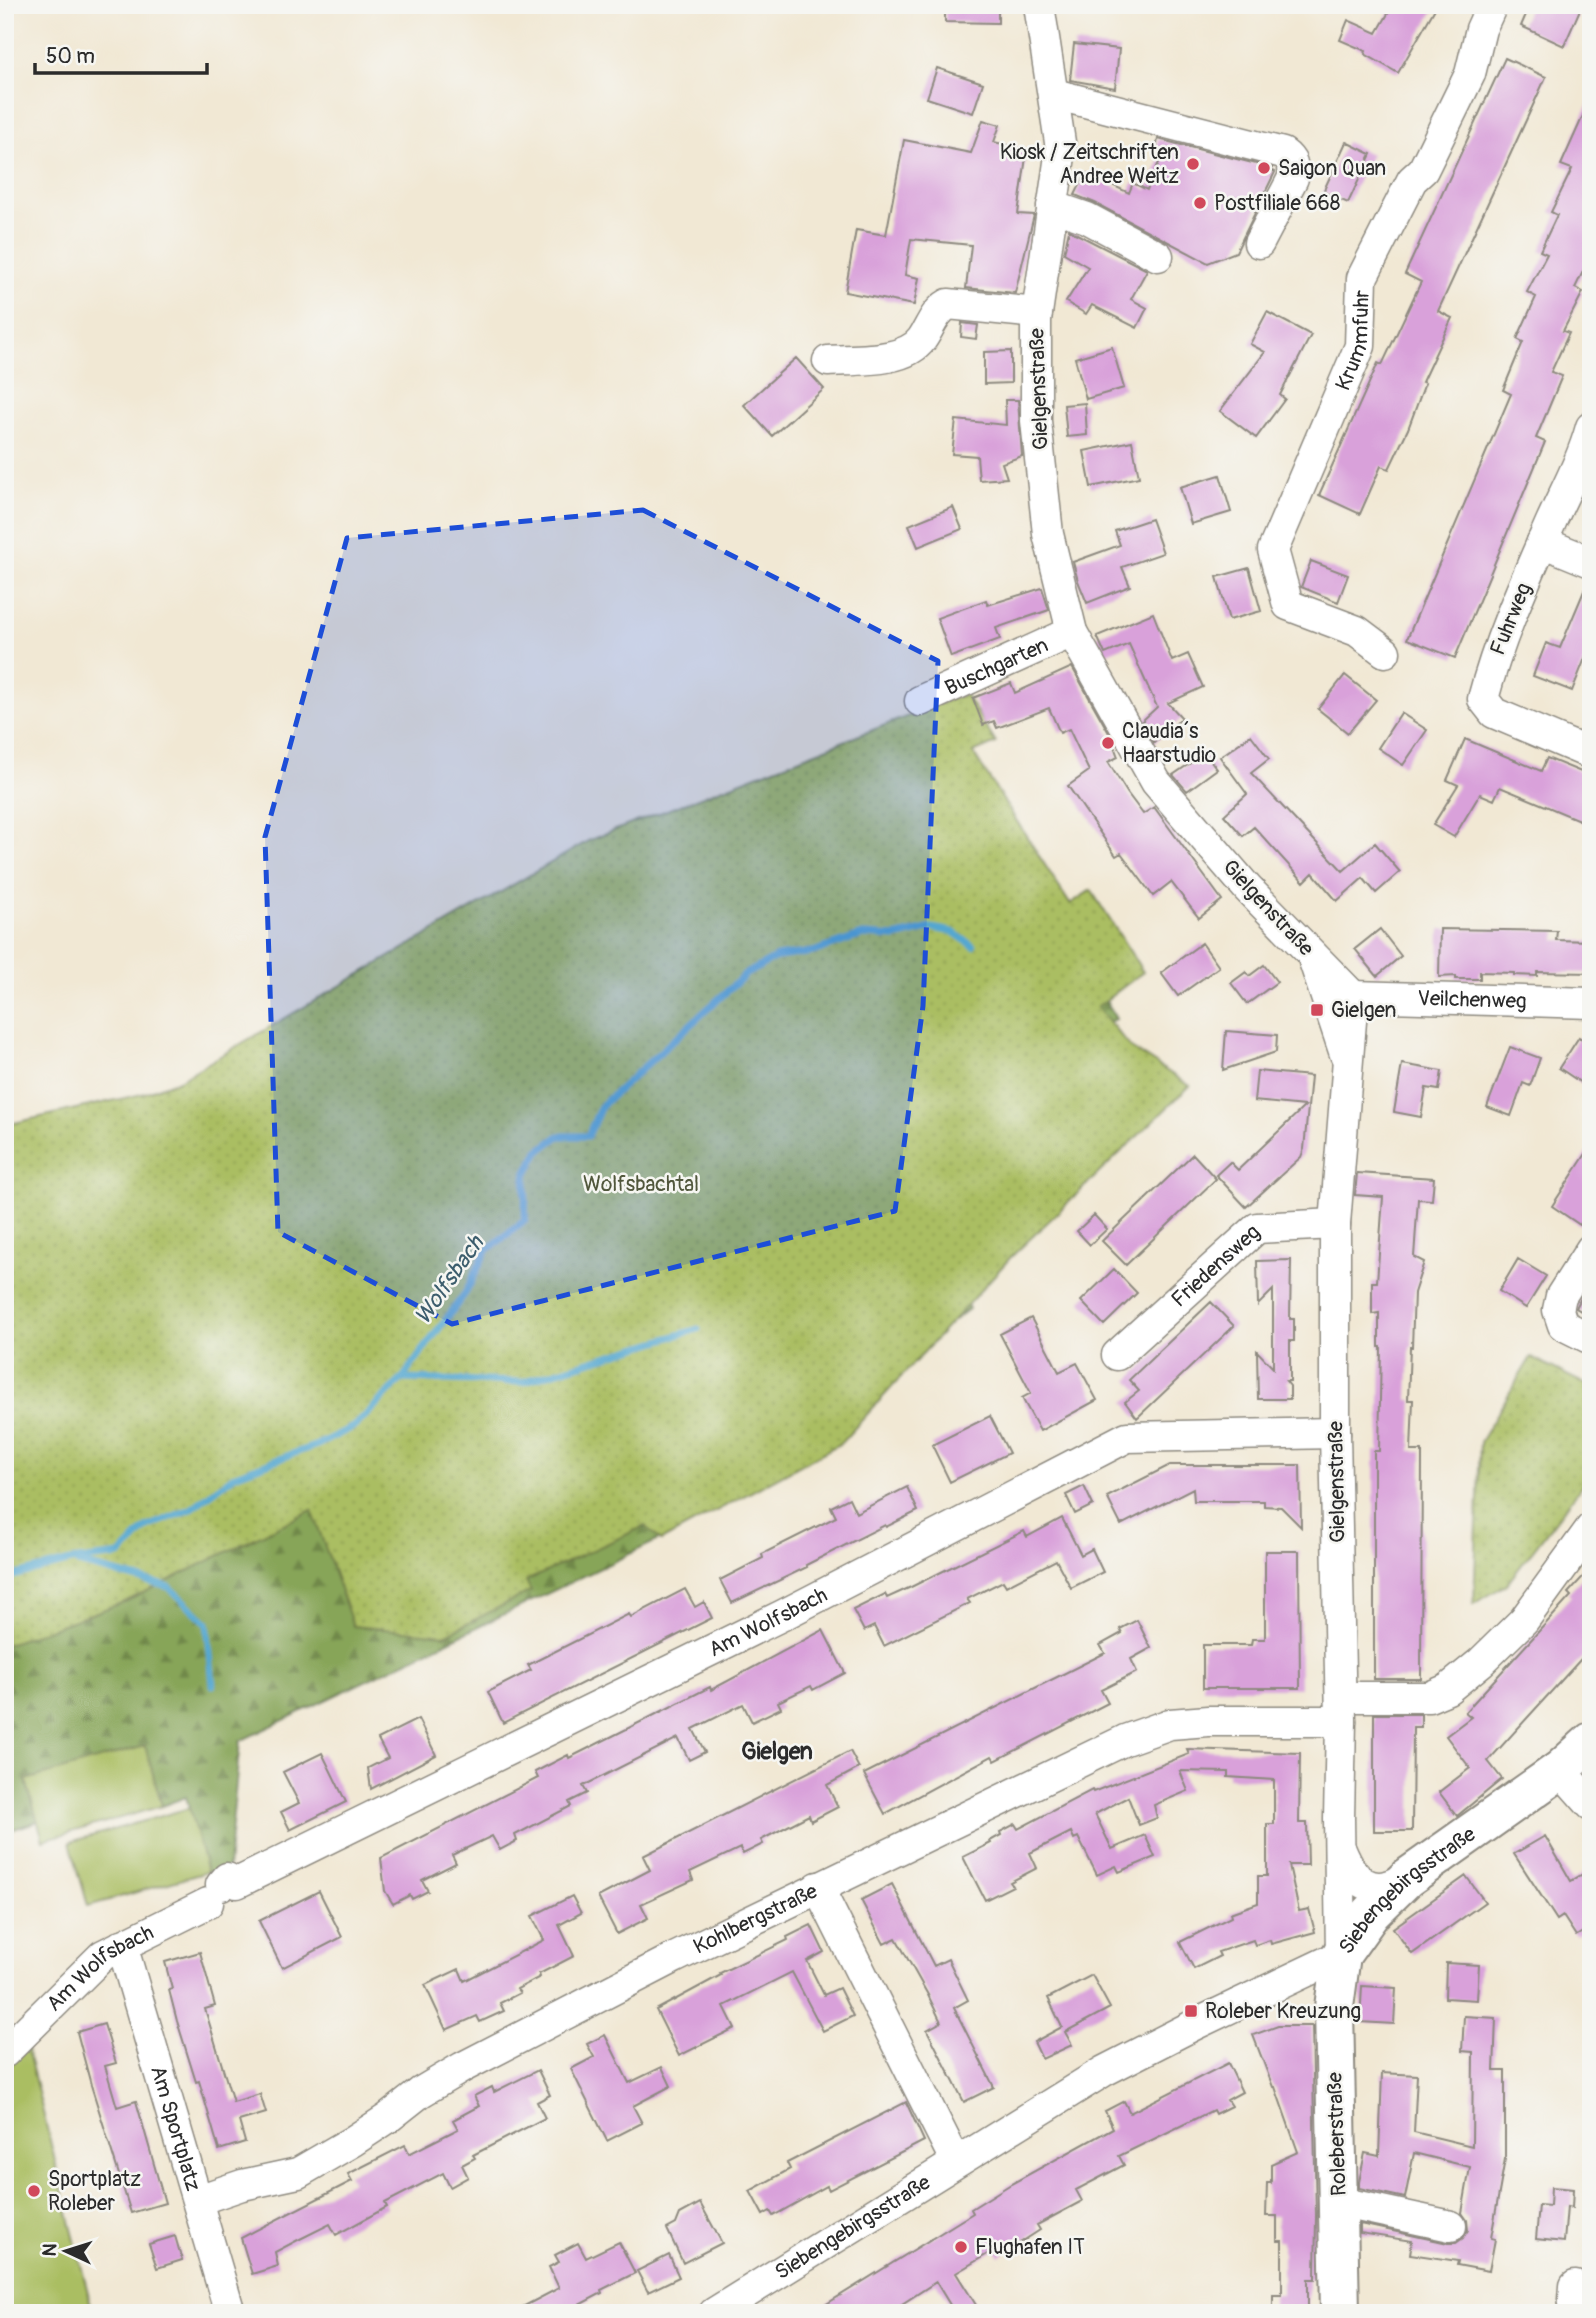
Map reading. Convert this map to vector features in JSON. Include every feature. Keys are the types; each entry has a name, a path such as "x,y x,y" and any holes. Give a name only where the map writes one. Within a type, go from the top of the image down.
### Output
{"main road":[{"name":"Siebengebirgsstraße","path":"1341,1955 1371,1913 1408,1878 1560,1770 1591,1741"},
{"name":"Roleberstraße","path":"1340,2313 1334,2007 1341,1955"}],"street":[{"name":"Gielgenstraße","path":"1039,5 1061,149 1037,313 1037,421 1047,522 1072,632 1156,782 1248,889 1353,996 1335,1224 1341,1955"},
{"name":"Krummfuhr","path":"1385,652 1357,631 1287,606 1273,550 1360,346 1362,278 1412,180 1423,170 1470,74 1481,29 1492,5"},
{"path":"1054,94 1283,153 1292,159 1293,178 1259,243"},
{"path":"1052,206 1087,218 1158,256"},
{"path":"828,361 895,356 912,350 921,341 937,313 948,304 1037,313"},
{"name":"Fuhrweg","path":"1591,427 1586,458 1542,542 1491,669 1483,699 1494,713 1591,754"},
{"path":"1542,542 1591,562"},
{"name":"Buschgarten","path":"920,701 1072,632"},
{"path":"1312,956 1348,1064"},
{"name":"Veilchenweg","path":"1353,996 1591,1003"},
{"name":"Friedensweg","path":"1117,1355 1257,1228 1335,1224"},
{"path":"1591,1249 1561,1296 1558,1310 1563,1325 1591,1339"},
{"name":"Am Wolfsbach","path":"5,2052 103,1955 215,1894 227,1878 237,1883 426,1792 783,1615 1127,1437 1335,1433"},
{"name":"Kohlbergstraße","path":"198,2200 242,2185 298,2173 388,2119 421,2092 463,2067 674,1958 1074,1763 1170,1724 1341,1709 1429,1697 1448,1689 1481,1662 1524,1620 1591,1528"},
{"path":"1560,1770 1591,1805"},
{"path":"1340,1848 1349,1870 1363,1881 1379,1887 1408,1878"},
{"path":"818,1887 956,2162"},
{"name":"Am Sportplatz","path":"122,1945 230,2313"},
{"name":"Siebengebirgsstraße","path":"714,2313 1104,2071 1341,1955"},
{"path":"1339,2202 1451,2227"}],"highlighted area":[{"path":"643,510 938,661 923,1006 895,1211 452,1324 278,1232 265,837 347,538"}],"green space":[{"name":"Wolfsbachtal","path":"965,694 996,743 973,753 1070,904 1091,890 1143,972 1097,1007 1131,1048 1190,1086 1010,1258 841,1443 661,1541 645,1526 526,1581 531,1591 445,1635 353,1626 312,1510 127,1601 5,1645 5,1125 142,1094 179,1080 590,840"},
{"name":"Wolfsbachtal","path":"989,782 1116,1019 863,1110 934,1223 969,1309 661,1539 240,1741 227,1878 207,1872 186,1797 162,1806 144,1746 26,1781 38,1821 5,1832 5,1328"},
{"path":"1531,1357 1591,1387 1591,1474 1507,1584 1474,1604 1480,1442"},
{"path":"145,1746 162,1806 43,1840 26,1780"},
{"path":"189,1808 207,1872 88,1906 70,1842"},
{"name":"Sportplatz Roleber","path":"27,2048 93,2313 5,2313 5,2070"}],"building":[{"path":"945,5 998,5 998,23 945,22"},
{"path":"1393,5 1437,5 1398,73 1365,54 1366,51 1340,40 1348,20 1377,33"},
{"path":"1530,5 1582,5 1564,46 1521,26"},
{"path":"1074,44 1119,49 1115,88 1070,80"},
{"path":"1505,58 1546,77 1438,311 1452,318 1422,382 1425,383 1408,429 1389,469 1381,466 1360,514 1319,495 1378,363 1382,365 1421,282 1405,274"},
{"path":"937,68 983,83 973,113 927,98"},
{"path":"1591,98 1591,255 1575,288 1583,292 1563,331 1569,333 1551,372 1562,376 1536,438 1545,442 1455,658 1407,639 1511,394 1503,390 1523,342 1517,339 1536,297 1527,292 1547,254 1540,251 1557,215 1551,212 1572,169 1561,165"},
{"path":"983,120 1000,125 994,142 1027,150 1018,214 1034,215 1015,293 966,288 971,245 911,239 905,275 919,278 914,305 845,292 856,230 886,235 904,140 971,153"},
{"path":"1158,139 1272,168 1275,172 1236,252 1208,263 1075,195 1086,173 1129,193 1133,183 1147,190 1164,151 1156,149"},
{"path":"1346,142 1371,154 1348,203 1323,192"},
{"path":"1069,230 1147,270 1131,299 1147,308 1137,328 1092,305 1086,314 1066,302 1088,267 1064,253"},
{"path":"1267,312 1311,335 1280,395 1285,399 1256,438 1220,411 1265,352 1250,344"},
{"path":"962,323 978,325 976,339 961,337"},
{"path":"1112,347 1124,388 1086,399 1075,358"},
{"path":"1011,351 1011,383 984,384 984,352"},
{"path":"796,358 824,389 772,436 744,405"},
{"path":"1005,400 1018,400 1022,456 1002,463 1007,478 979,480 977,456 952,454 956,420 1006,425"},
{"path":"1085,403 1087,435 1067,437 1064,405"},
{"path":"1132,441 1139,477 1091,487 1084,451"},
{"path":"1220,475 1231,512 1191,524 1180,487"},
{"path":"953,507 962,529 918,547 909,525"},
{"path":"1151,519 1163,553 1122,567 1130,586 1087,603 1073,562 1120,545 1115,531"},
{"path":"1311,561 1348,575 1338,602 1301,587"},
{"path":"1249,568 1261,611 1229,620 1217,577"},
{"path":"1589,579 1591,643 1572,691 1533,676 1546,643 1560,648"},
{"path":"1042,588 1049,610 996,628 1000,639 951,657 937,618 986,600 988,605"},
{"path":"1153,613 1172,661 1188,654 1203,687 1168,703 1182,718 1154,743 1142,721 1157,707 1129,644 1105,654 1097,636"},
{"path":"1072,667 1109,733 1118,757 1108,762 1128,794 1143,814 1154,807 1222,900 1199,918 1171,882 1153,896 1121,853 1116,856 1068,786 1089,771 1069,729 1060,733 1049,708 997,728 994,721 983,725 973,698 1011,683 1015,693"},
{"path":"1345,675 1376,700 1348,733 1318,709"},
{"path":"1401,713 1427,730 1403,765 1378,748"},
{"path":"1251,735 1269,759 1251,773 1343,871 1375,843 1400,872 1376,893 1363,878 1337,901 1313,873 1304,882 1254,827 1243,836 1224,815 1247,794 1220,757"},
{"path":"1465,739 1541,771 1547,758 1591,776 1591,825 1500,787 1494,800 1480,794 1454,837 1433,825 1458,785 1447,780"},
{"path":"1205,753 1217,769 1187,791 1173,775"},
{"path":"1380,929 1401,956 1377,976 1355,949"},
{"path":"1440,929 1557,931 1556,940 1591,941 1591,973 1537,972 1537,976 1480,972 1480,979 1439,977"},
{"path":"1202,943 1219,967 1178,996 1161,973"},
{"path":"1264,965 1277,982 1247,1004 1231,983 1246,972 1249,976"},
{"path":"1226,1031 1277,1035 1276,1052 1223,1070"},
{"path":"1579,1037 1591,1045 1591,1072 1583,1084 1559,1068"},
{"path":"1510,1047 1540,1058 1530,1086 1523,1083 1511,1116 1487,1107"},
{"path":"1402,1064 1442,1071 1439,1090 1426,1088 1421,1117 1394,1112"},
{"path":"1257,1071 1311,1076 1301,1157 1246,1207 1216,1175 1230,1162 1238,1170 1305,1106 1254,1101"},
{"path":"1591,1146 1591,1208 1580,1225 1552,1206"},
{"path":"1193,1154 1216,1179 1126,1265 1102,1241"},
{"path":"1357,1173 1434,1178 1432,1200 1418,1199 1414,1257 1424,1262 1414,1293 1408,1400 1413,1400 1411,1451 1422,1451 1421,1679 1374,1679 1374,1451 1379,1451 1381,1347 1379,1313 1372,1314 1372,1282 1377,1282 1383,1197 1355,1195"},
{"path":"1094,1215 1107,1229 1090,1245 1077,1231"},
{"path":"1518,1259 1546,1276 1526,1308 1499,1291"},
{"path":"1291,1260 1290,1319 1294,1319 1294,1341 1290,1341 1290,1381 1286,1381 1290,1386 1290,1399 1258,1399 1257,1351 1273,1368 1273,1290 1258,1305 1257,1261"},
{"path":"1114,1269 1137,1293 1104,1325 1081,1301"},
{"path":"1585,1290 1591,1294 1591,1317 1576,1308"},
{"path":"1211,1302 1234,1326 1137,1418 1125,1402 1139,1391 1129,1380"},
{"path":"1031,1318 1059,1372 1077,1363 1097,1400 1040,1431 1022,1398 1031,1393 1000,1334"},
{"path":"990,1416 1009,1453 950,1482 932,1445"},
{"path":"1170,1465 1300,1465 1301,1527 1281,1507 1264,1506 1264,1501 1194,1501 1193,1488 1121,1525 1107,1497"},
{"path":"1084,1486 1093,1505 1075,1514 1066,1495"},
{"path":"907,1487 918,1511 732,1603 720,1580 763,1558 762,1554 836,1517 831,1507 849,1498 856,1513"},
{"path":"1062,1518 1081,1555 1092,1549 1103,1572 1071,1588 1056,1560 1006,1586 1003,1581 967,1599 970,1603 884,1646 874,1626 864,1631 853,1610 885,1594 887,1598 911,1587 1024,1531 1027,1537"},
{"path":"1265,1551 1299,1551 1300,1688 1203,1688 1203,1645 1251,1645 1252,1639 1265,1639"},
{"path":"1591,1568 1591,1648 1488,1761 1502,1779 1457,1816 1439,1792 1470,1768 1446,1736 1471,1717 1465,1712 1571,1596 1568,1593"},
{"path":"685,1589 695,1607 704,1602 712,1618 503,1723 488,1692 531,1670 528,1665"},
{"path":"1137,1620 1151,1648 1131,1659 1137,1672 1101,1690 1108,1703 995,1761 992,1756 885,1814 864,1774 1105,1653 1100,1645 1122,1633 1120,1629"},
{"path":"823,1630 845,1673 813,1690 811,1686 778,1702 781,1708 752,1722 743,1704 693,1729 705,1752 689,1760 678,1738 583,1786 587,1793 569,1802 571,1806 515,1835 517,1841 500,1850 492,1836 452,1855 456,1863 422,1880 428,1891 412,1899 410,1895 393,1904 385,1891 381,1858 538,1778 535,1772 568,1755 569,1758 710,1687 711,1690"},
{"path":"1374,1714 1421,1714 1421,1727 1413,1727 1412,1831 1374,1831"},
{"path":"418,1719 436,1755 371,1789 368,1768 388,1758 378,1739"},
{"path":"1187,1749 1300,1753 1299,1823 1307,1823 1308,1865 1289,1865 1299,1911 1309,1909 1315,1932 1271,1944 1270,1940 1255,1945 1253,1940 1218,1952 1220,1956 1194,1969 1180,1942 1231,1917 1230,1913 1258,1903 1258,1876 1267,1876 1267,1824 1274,1824 1274,1780 1228,1777 1228,1772 1180,1771 1188,1791 1154,1805 1157,1818 1139,1825 1128,1797 1095,1814 1112,1849 1145,1835 1155,1857 1119,1872 1116,1866 1097,1875 1078,1837 1074,1839 1071,1832 1030,1853 1037,1868 1010,1882 1013,1886 985,1900 963,1857 991,1843 990,1841 1001,1835 1000,1832 1015,1824 1018,1829 1092,1790 1093,1792 1189,1754"},
{"path":"850,1751 859,1768 827,1785 838,1807 811,1821 809,1815 761,1840 763,1844 743,1854 740,1848 690,1872 693,1880 641,1904 648,1918 617,1934 598,1897 650,1870 643,1856"},
{"path":"322,1753 346,1802 290,1830 281,1812 299,1803 283,1772"},
{"path":"1545,1836 1571,1881 1591,1869 1591,1927 1576,1936 1563,1916 1557,1920 1514,1854"},
{"path":"1466,1876 1485,1902 1412,1954 1393,1928"},
{"path":"892,1884 934,1966 948,1959 968,2000 954,2008 994,2087 964,2102 927,2030 941,2022 928,1995 896,1938 884,1944 861,1900"},
{"path":"319,1891 342,1937 282,1968 259,1921"},
{"path":"572,1896 581,1913 559,1925 574,1956 517,1989 520,1993 500,2003 504,2011 480,2022 477,2016 446,2030 425,1985 459,1969 464,1981 544,1940 532,1916"},
{"path":"811,1925 824,1952 807,1961 824,1995 839,1988 853,2016 823,2031 792,1972 724,2006 735,2028 679,2056 656,2010"},
{"path":"200,1952 215,2006 205,2009 233,2102 260,2094 266,2113 239,2121 245,2142 219,2150 199,2081 196,2082 177,2021 165,1962"},
{"path":"1446,1963 1479,1965 1477,2000 1445,1998"},
{"path":"1092,1975 1110,2008 1065,2032 1072,2045 1042,2059 1034,2042 1062,2027 1048,1998"},
{"path":"1362,1986 1396,1988 1394,2024 1360,2022"},
{"path":"1464,2016 1496,2018 1494,2071 1505,2071 1505,2159 1491,2238 1495,2239 1489,2271 1457,2265 1458,2261 1410,2254 1412,2241 1360,2233 1360,2224 1456,2243 1468,2230 1467,2220 1462,2213 1470,2167 1414,2153 1405,2198 1359,2188 1365,2153 1379,2156 1382,2073 1417,2075 1414,2132 1472,2146 1473,2052 1462,2051"},
{"path":"104,2024 116,2063 105,2066 117,2107 136,2101 165,2203 131,2213 77,2032"},
{"path":"1278,2026 1312,2026 1316,2216 1315,2279 1308,2279 1308,2313 1273,2313 1273,2295 1282,2295 1282,2241 1277,2241 1277,2216 1266,2216 1267,2183 1271,2183 1271,2164 1298,2152 1253,2035"},
{"path":"605,2035 629,2083 662,2067 671,2086 633,2106 642,2123 607,2141 571,2069 594,2057 587,2044"},
{"path":"1228,2063 1242,2092 1227,2100 1231,2106 1215,2114 1213,2110 1119,2156 1124,2165 1076,2190 1082,2201 1037,2225 1040,2230 1000,2256 996,2249 956,2273 981,2313 955,2313 936,2282 888,2313 812,2313 973,2213 971,2209 1011,2184 1113,2128 1105,2111 1124,2101 1130,2113"},
{"path":"538,2070 550,2095 537,2102 545,2118 473,2155 475,2158 462,2165 468,2177 450,2187 443,2173 385,2203 387,2207 336,2235 330,2224 275,2252 278,2266 252,2274 241,2238 352,2181 348,2174 405,2145 409,2154 458,2129 453,2120 479,2106 474,2096 492,2087 494,2092"},
{"path":"906,2102 924,2141 829,2190 827,2186 773,2216 770,2211 763,2215 750,2191 790,2169 787,2163"},
{"path":"1551,2187 1573,2189 1572,2208 1567,2207 1564,2242 1536,2239 1539,2205 1550,2206"},
{"path":"700,2203 722,2243 683,2263 667,2229 676,2224 680,2214"},
{"path":"175,2236 182,2260 157,2268 149,2244"},
{"path":"619,2242 635,2273 564,2313 511,2313 559,2288 549,2267 559,2262 555,2255 578,2243 586,2258"},
{"path":"669,2255 679,2277 648,2292 637,2271"}],"waterway":[{"name":"Wolfsbach","path":"5,1578 71,1561 120,1555 147,1527 191,1509 235,1475 317,1445 355,1426 402,1379 466,1292 486,1251 525,1220 526,1174 539,1151 559,1136 588,1136 601,1106 746,974 777,957 813,952 863,935 895,937 932,928 953,932 973,946"},
{"path":"402,1379 522,1382 698,1329"},
{"path":"78,1563 169,1587 207,1623 213,1685"}],"place":[{"name":"Kiosk / Zeitschriften Andree Weitz","path":"1193,164"},
{"name":"Saigon Quan","path":"1264,168"},
{"name":"Postfiliale 668","path":"1200,203"},
{"name":"Claudia´s Haarstudio","path":"1108,743"},
{"name":"Gielgen","path":"1317,1010"},
{"name":"Roleber Kreuzung","path":"1191,2011"},
{"name":"Sportplatz Roleber","path":"34,2191"},
{"name":"Flughafen IT","path":"961,2247"}],"district":[{"name":"Gielgen","path":"777,1751"}]}
